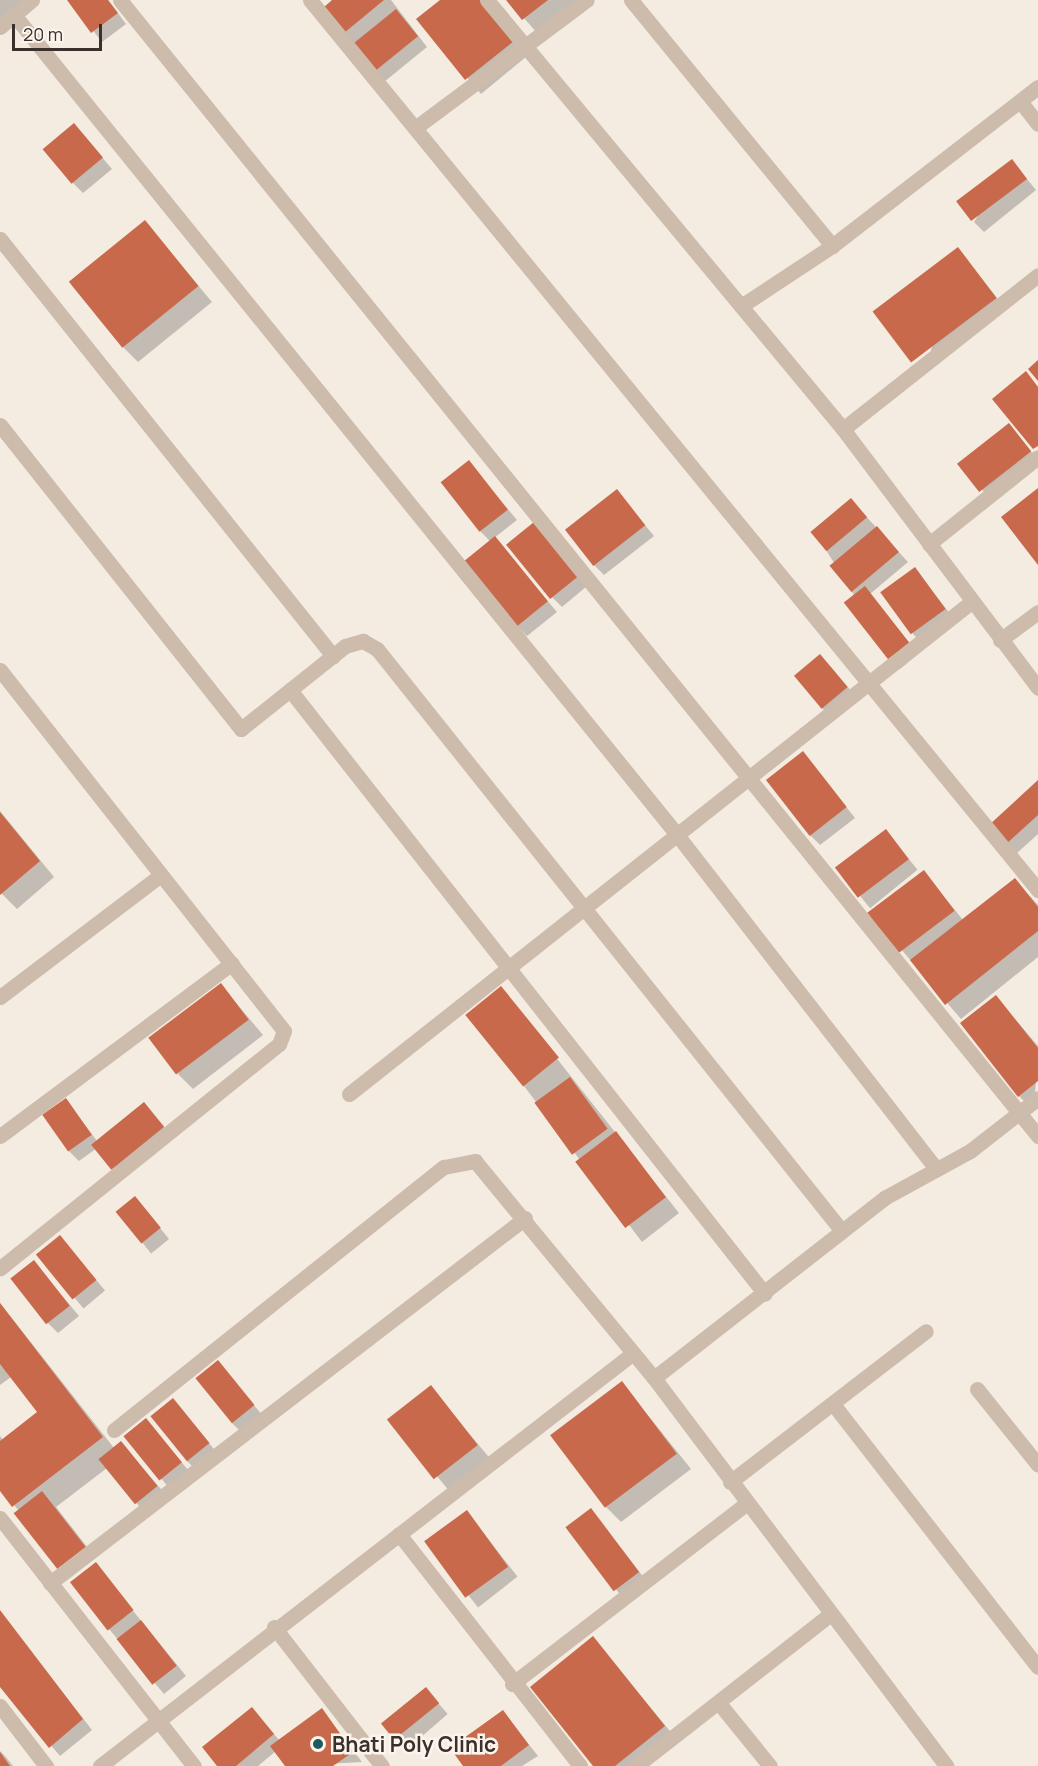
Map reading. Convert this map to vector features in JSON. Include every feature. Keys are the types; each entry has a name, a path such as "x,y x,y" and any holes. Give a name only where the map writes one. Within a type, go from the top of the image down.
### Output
{"street":[{"path":"0,27 32,0"},
{"path":"120,0 752,778 1038,1136"},
{"path":"310,0 1038,890"},
{"path":"487,0 523,47 843,429 1038,688"},
{"path":"416,128 587,0"},
{"path":"631,0 832,246"},
{"path":"15,16 678,836 935,1167"},
{"path":"741,306 832,246 1038,87"},
{"path":"1020,101 1038,124"},
{"path":"0,239 333,656"},
{"path":"843,429 1038,275"},
{"path":"0,425 241,729 355,641 377,649 842,1231"},
{"path":"929,544 1038,457"},
{"path":"350,1094 752,778 866,682 971,602"},
{"path":"1000,640 1038,612"},
{"path":"0,670 280,1023 279,1044 0,1268"},
{"path":"290,690 765,1294"},
{"path":"0,998 161,875"},
{"path":"0,1136 232,963"},
{"path":"654,1378 765,1294 842,1231 935,1167 970,1151 1038,1098"},
{"path":"114,1430 452,1162 475,1161 525,1218 632,1354 654,1378 828,1616 946,1766"},
{"path":"50,1583 525,1218"},
{"path":"730,1482 926,1330"},
{"path":"100,1766 274,1627 399,1534 632,1354"},
{"path":"977,1389 1038,1465"},
{"path":"833,1404 1038,1667"},
{"path":"512,1684 746,1504"},
{"path":"0,1518 194,1766"},
{"path":"399,1534 512,1684 580,1766"},
{"path":"636,1766 828,1616"},
{"path":"274,1627 382,1766"},
{"path":"718,1702 770,1766"},
{"path":"0,1706 46,1766"}],"building":[{"path":"67,0 108,0 118,13 91,33"},
{"path":"332,0 384,0 344,33 323,8"},
{"path":"440,0 481,0 514,41 465,80 416,19"},
{"path":"506,0 548,0 522,20"},
{"path":"396,9 418,36 373,73 351,46"},
{"path":"74,123 103,157 72,184 43,149"},
{"path":"1012,159 1027,179 971,221 956,201"},
{"path":"145,220 198,286 122,348 69,282"},
{"path":"958,247 997,298 911,363 873,311"},
{"path":"1038,360 1038,381 1028,369"},
{"path":"1026,371 1038,387 1038,446 1033,449 992,399"},
{"path":"1009,423 1031,451 979,492 957,464"},
{"path":"469,460 508,510 479,532 441,482"},
{"path":"1038,488 1038,565 1001,517"},
{"path":"617,489 645,525 593,566 565,530"},
{"path":"851,498 867,517 826,551 810,532"},
{"path":"534,522 578,576 550,599 506,545"},
{"path":"877,526 899,552 851,592 830,566"},
{"path":"495,536 548,601 515,628 462,562"},
{"path":"915,567 946,609 911,634 880,592"},
{"path":"865,586 909,643 888,659 844,603"},
{"path":"820,654 848,687 822,709 794,676"},
{"path":"803,751 847,807 810,836 766,780"},
{"path":"1038,780 1038,815 1005,845 988,826"},
{"path":"0,812 40,861 0,895"},
{"path":"886,829 909,859 858,898 835,868"},
{"path":"924,870 955,911 898,953 867,913"},
{"path":"1015,878 1038,907 1038,931 945,1005 910,960"},
{"path":"221,983 249,1020 176,1075 148,1038"},
{"path":"501,986 559,1057 523,1086 465,1015"},
{"path":"996,995 1038,1048 1038,1081 1018,1097 960,1023"},
{"path":"570,1077 608,1129 572,1155 534,1103"},
{"path":"66,1098 92,1135 68,1151 42,1115"},
{"path":"144,1102 164,1127 111,1170 91,1145"},
{"path":"616,1131 666,1197 625,1228 575,1162"},
{"path":"135,1196 161,1228 141,1244 116,1212"},
{"path":"60,1235 97,1280 72,1300 36,1255"},
{"path":"34,1260 70,1306 46,1324 10,1278"},
{"path":"0,1303 103,1437 12,1507 0,1491 0,1441 37,1412 0,1364"},
{"path":"218,1360 255,1405 232,1423 195,1378"},
{"path":"622,1381 677,1454 605,1508 550,1435"},
{"path":"431,1385 478,1445 434,1479 387,1419"},
{"path":"173,1398 210,1443 187,1461 150,1416"},
{"path":"146,1418 182,1462 159,1481 123,1436"},
{"path":"121,1441 158,1486 135,1504 98,1459"},
{"path":"42,1491 86,1547 57,1569 14,1513"},
{"path":"591,1508 639,1572 614,1591 565,1527"},
{"path":"467,1510 508,1567 465,1598 424,1541"},
{"path":"96,1562 134,1610 108,1630 70,1582"},
{"path":"0,1610 83,1719 49,1748 0,1687"},
{"path":"141,1620 177,1666 152,1685 117,1639"},
{"path":"593,1636 665,1726 615,1766 593,1766 530,1687"},
{"path":"426,1687 439,1703 394,1740 381,1724"},
{"path":"252,1707 274,1734 236,1766 217,1766 202,1747"},
{"path":"322,1708 353,1752 333,1766 285,1766 270,1746"},
{"path":"503,1710 529,1745 501,1766 463,1766 450,1748"},
{"path":"0,1752 10,1766 0,1766"}],"place":[{"name":"Bhati Poly Clinic","path":"318,1744"}]}
